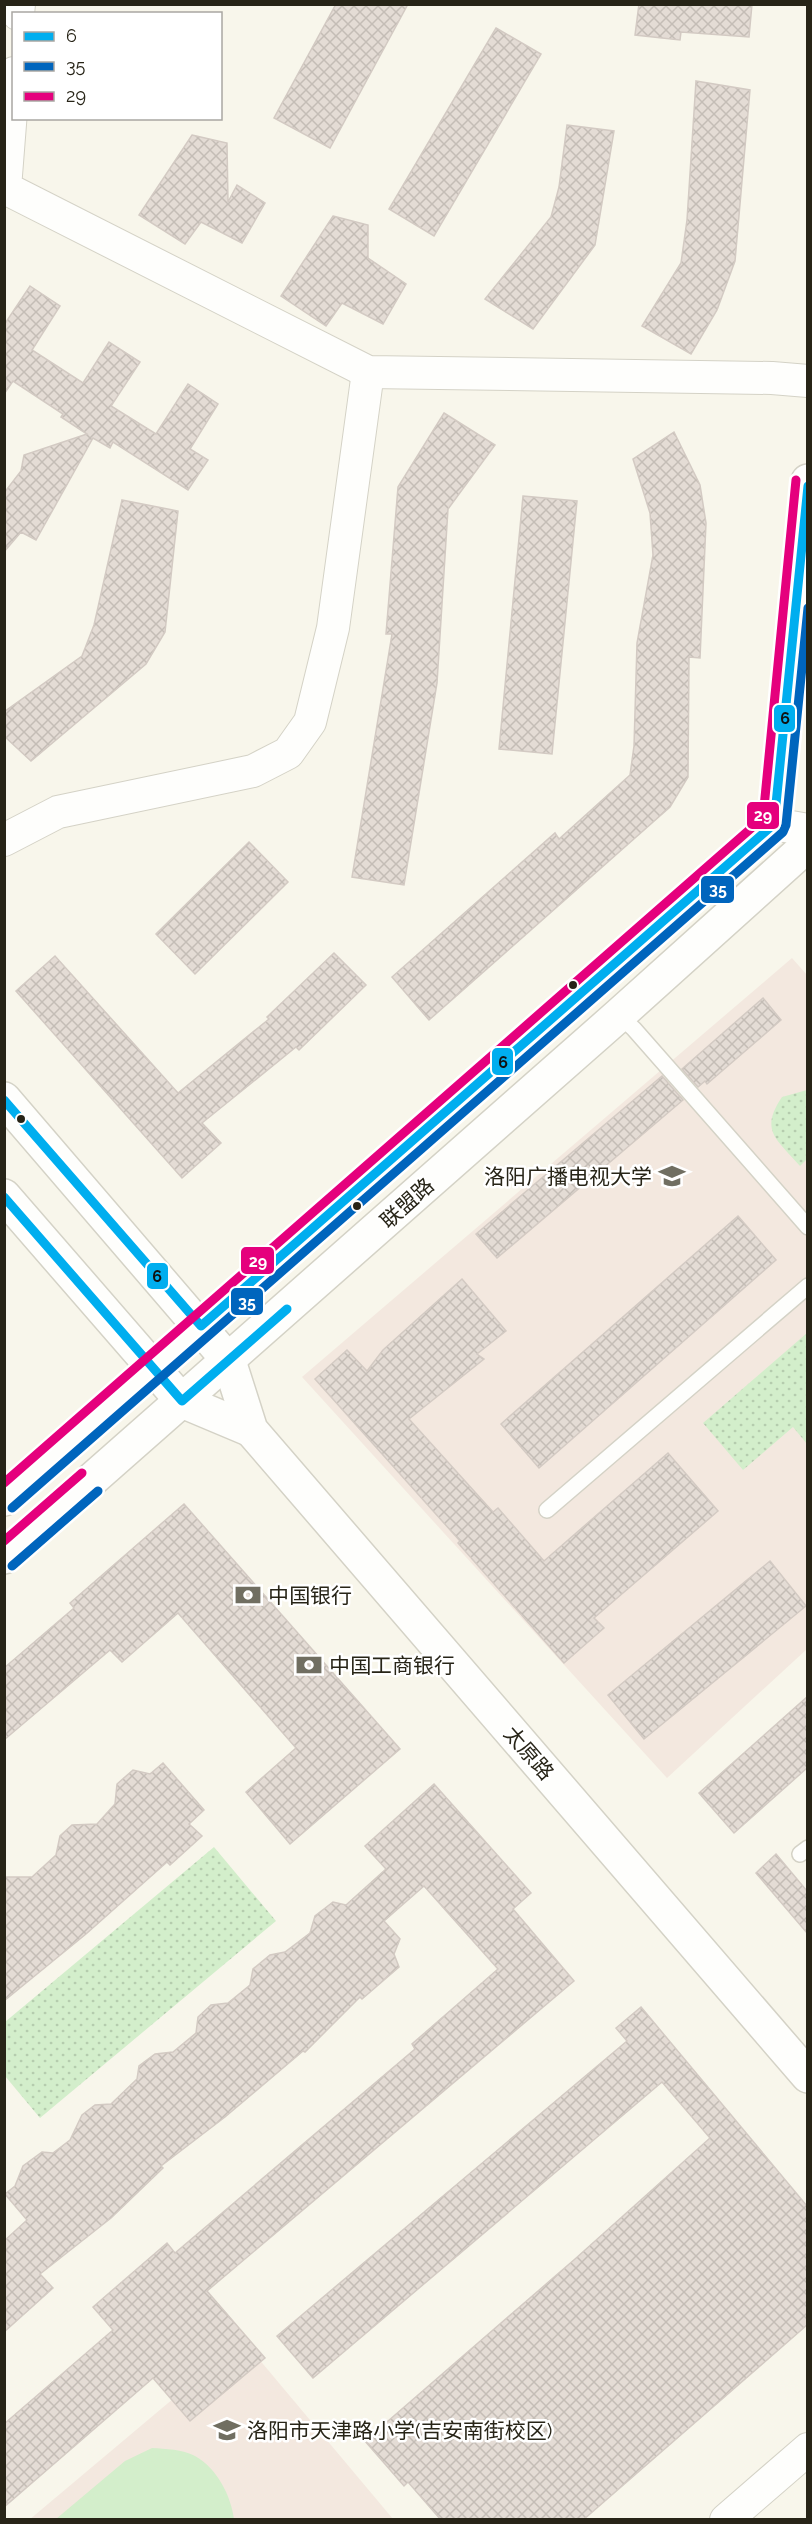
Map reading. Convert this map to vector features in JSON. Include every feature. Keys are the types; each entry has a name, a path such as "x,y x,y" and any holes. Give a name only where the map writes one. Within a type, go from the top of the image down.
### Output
{"main road":[{"path":"774,824 807,481"},
{"name":"联盟路","path":"4,1499 774,824"},
{"name":"联盟路","path":"4,1557 229,1361 807,845"},
{"name":"太原路","path":"4,1099 229,1361 251,1430 807,2076"},
{"name":"太原路","path":"4,1196 182,1401 251,1430"}],"street":[{"path":"12,98 5,188 368,372 760,378 807,381"},
{"path":"4,840 58,812 253,771 288,753 310,722 333,628 368,372"},
{"path":"774,824 807,830"},
{"path":"726,2520 807,2449"}],"lane":[{"path":"619,1015 634,1029 807,1227"},
{"path":"547,1510 807,1286"}],"shaded area":[{"name":"洛阳广播电视大学","path":"792,958 807,975 807,1649 667,1778 302,1377"},
{"name":"洛阳市天津路小学(吉安南街校区)","path":"243,2340 393,2519 29,2520"}],"green space":[{"path":"807,1090 807,1159 800,1166 778,1141 772,1127 772,1118 782,1097"},
{"path":"807,1333 807,1444 793,1427 743,1470 703,1423"},
{"path":"214,1847 276,1921 40,2118 5,2076 5,2022"},
{"path":"152,2448 185,2452 203,2461 222,2483 230,2501 234,2519 56,2519 125,2461"}],"building":[{"path":"336,4 408,4 330,148 274,118"},
{"path":"639,4 752,4 749,37 681,32 680,40 635,35"},
{"path":"496,28 541,54 434,236 389,209"},
{"path":"696,81 750,90 735,261 717,310 691,354 642,326 681,263 687,220"},
{"path":"567,125 614,131 595,245 533,329 485,299 551,217 559,187"},
{"path":"192,135 227,143 228,202 237,185 265,203 242,243 201,222 185,244 139,215"},
{"path":"333,216 368,225 368,258 406,284 383,324 342,303 326,326 281,296"},
{"path":"30,286 60,306 32,350 83,383 109,342 140,362 111,406 156,434 188,384 218,404 190,449 208,460 188,490 113,442 110,448 93,438 36,540 21,532 4,552 4,493 21,471 24,455 87,434 61,417 63,414 13,381 4,394 4,325"},
{"path":"444,413 495,445 448,509 437,683 404,885 352,877 392,634 386,634 398,487"},
{"path":"674,432 700,485 706,523 700,658 689,657 688,777 670,807 429,1020 392,977 555,833 559,839 630,775 634,746 637,643 653,555 650,513 633,459"},
{"path":"523,496 577,501 552,754 499,749"},
{"path":"122,500 178,511 165,632 146,664 31,761 4,736 4,712 82,656 94,625"},
{"path":"249,842 288,882 195,974 156,934"},
{"path":"334,953 366,985 299,1050 296,1047 202,1123 221,1143 182,1178 16,991 55,956 178,1093 269,1019 267,1017"},
{"path":"763,998 781,1020 707,1084 705,1081 698,1087 682,1069"},
{"path":"662,1076 683,1100 497,1258 476,1234"},
{"path":"738,1216 776,1260 539,1468 501,1424"},
{"path":"462,1279 506,1331 477,1354 484,1359 409,1419 493,1512 498,1508 544,1561 668,1453 718,1511 594,1618 604,1628 564,1663 458,1543 460,1541 315,1379 347,1350 367,1371 383,1350"},
{"path":"184,1504 400,1749 290,1844 246,1792 296,1748 178,1613 122,1662 110,1650 4,1740 4,1668 74,1608 70,1603"},
{"path":"770,1561 806,1606 644,1739 608,1695"},
{"path":"807,1697 807,1768 734,1833 699,1793"},
{"path":"163,1763 204,1810 189,1824 202,1836 170,1865 167,1862 86,1934 4,2001 4,1877 32,1877 56,1855 60,1836 72,1825 97,1824 115,1804 117,1784 133,1770 150,1774"},
{"path":"434,1784 531,1893 513,1909 574,1981 207,2291 265,2358 190,2421 153,2378 4,2507 4,2424 113,2330 93,2307 167,2243 175,2253 415,2049 412,2044 498,1969 424,1886 384,1921 400,1939 394,1954 399,1967 362,1999 360,1997 305,2052 303,2051 225,2117 161,2166 163,2168 111,2218 40,2274 53,2288 4,2332 4,2241 27,2220 5,2194 15,2186 23,2166 42,2152 53,2153 70,2140 82,2115 95,2105 111,2104 137,2079 139,2066 155,2054 173,2052 196,2033 198,2017 211,2005 228,2003 250,1985 253,1969 270,1955 285,1952 310,1933 315,1916 333,1902 346,1905 386,1869 365,1846"},
{"path":"776,1854 807,1891 807,1933 756,1873"},
{"path":"641,2007 807,2206 807,2325 583,2520 441,2520 408,2482 404,2486 365,2441 575,2259 710,2138 662,2082 313,2378 277,2336 627,2041 616,2028"}],"transit line":[{"name":"29","path":"4,1483 763,818 796,480"},
{"name":"6","path":"4,1100 201,1326 774,824 808,486"},
{"name":"35","path":"12,1508 783,832 786,825 808,608"},
{"name":"6","path":"4,1197 182,1401 287,1309"},
{"name":"29","path":"4,1541 82,1473"},
{"name":"35","path":"12,1566 98,1491"}],"place":[{"name":"洛阳广播电视大学","path":"672,1176"},
{"name":"中国银行","path":"248,1595"},
{"name":"中国工商银行","path":"309,1665"},
{"name":"洛阳市天津路小学(吉安南街校区)","path":"227,2430"}]}
